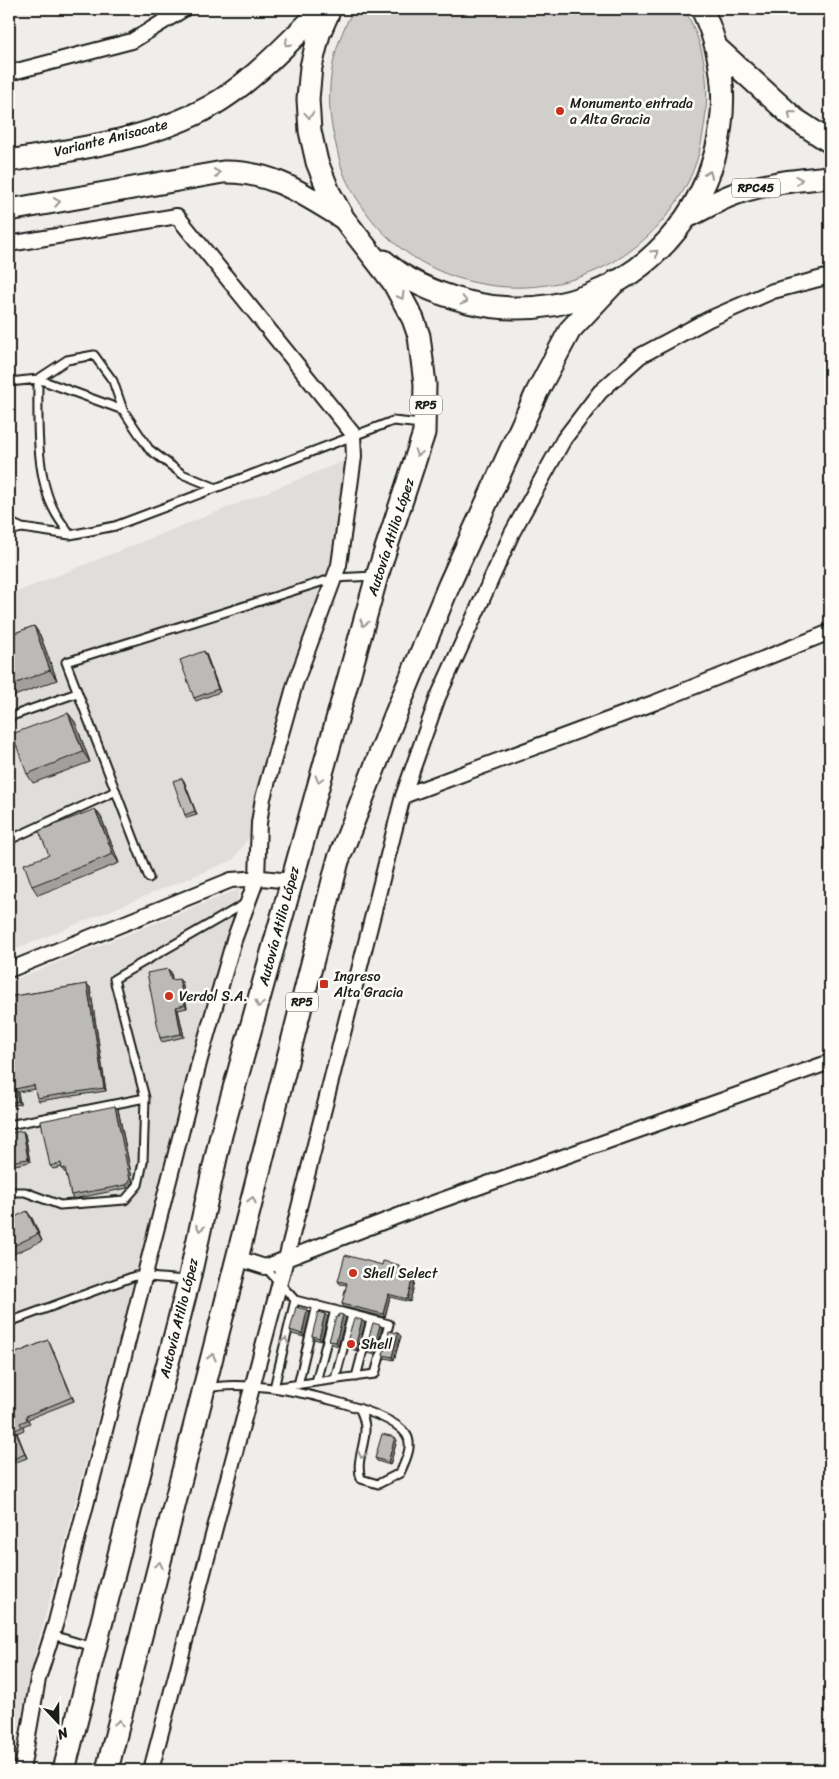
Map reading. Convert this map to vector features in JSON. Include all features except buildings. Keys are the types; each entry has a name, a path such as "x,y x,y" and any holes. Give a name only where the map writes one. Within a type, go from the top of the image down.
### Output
{"main road":[{"name":"Variante Anisacate","path":"9,160 116,140 159,128 194,114 232,92 271,59 323,9"},
{"name":"Autovía Atilio López","path":"64,1770 189,1280 221,1135 260,1003 290,881 377,576 422,441 425,425 426,384 420,336 399,293 363,242 344,219 328,192 317,162 310,131 308,99 315,48 330,9"},
{"name":"Autovía Atilio López","path":"363,242 389,265 418,284 449,297 483,305 517,308 552,304 585,296 616,281 643,264 667,242 687,217 709,173 720,135 723,106 722,76 716,47 702,9"},
{"path":"716,47 795,119 830,142"},
{"name":"RP5","path":"9,210 222,172 240,171 278,180 344,219"},
{"name":"RPC45","path":"687,217 732,195 801,179 830,177"},
{"name":"Autovía Atilio López","path":"107,1770 338,861 392,722 449,585 537,392 570,330 616,281"}],"street":[{"path":"9,73 132,41 184,9"},
{"path":"9,244 177,216 353,434 352,467 339,565 295,684 263,798 259,823 257,878 234,940 206,1041 52,1635 38,1679 22,1770"},
{"path":"150,1770 286,1259 403,796 438,697 512,533 564,439 600,392 640,356 709,319 773,291 830,276"},
{"path":"403,796 656,702 830,632"},
{"path":"9,970 223,883 244,878 290,881"},
{"path":"237,1258 265,1267 420,1208 830,1062"}],"lane":[{"path":"38,379 67,360 94,355 113,381 123,410 149,450 182,474 214,487"},
{"path":"9,382 38,379 123,410"},
{"path":"38,379 38,418 42,474 54,511 70,535"},
{"path":"9,522 22,528 70,535 115,526 353,434 393,421 425,425"},
{"path":"9,531 22,528"},
{"path":"149,878 66,662 334,578 377,576"},
{"path":"9,717 78,693"},
{"path":"9,840 116,791"},
{"path":"9,1192 25,1192 60,1205 125,1200 138,1185 143,1162 145,1098 114,979 248,902"},
{"path":"9,1125 145,1098"},
{"path":"265,1267 295,1300 389,1324 375,1374 274,1388"},
{"path":"9,1322 135,1276 189,1280"},
{"path":"274,1388 295,1300"},
{"path":"298,1384 317,1306"},
{"path":"316,1382 335,1310"},
{"path":"336,1380 352,1315"},
{"path":"356,1377 371,1320"},
{"path":"204,1389 219,1385 274,1388 359,1408 398,1425 407,1435 409,1448 400,1473 378,1484 361,1479 359,1472 366,1432 365,1420 359,1408"},
{"path":"52,1635 96,1648"}],"shaded area":[{"path":"354,9 684,9 693,26 704,61 707,97 703,134 691,176 665,218 648,236 616,260 581,277 543,286 504,287 466,280 429,266 397,245 369,216 351,189 341,165 332,128 330,110 331,75 339,41"},
{"path":"354,457 339,565 259,823 233,860 9,952 9,595"},
{"name":"Verdol S.A.","path":"240,889 162,1206 153,1209 37,1647 9,1770 9,982"}],"place":[{"name":"Monumento entrada a Alta Gracia","path":"560,111"},
{"name":"Ingreso Alta Gracia","path":"324,984"},
{"name":"Verdol S.A.","path":"169,996"},
{"name":"Shell Select","path":"353,1273"},
{"name":"Shell","path":"351,1344"}]}
